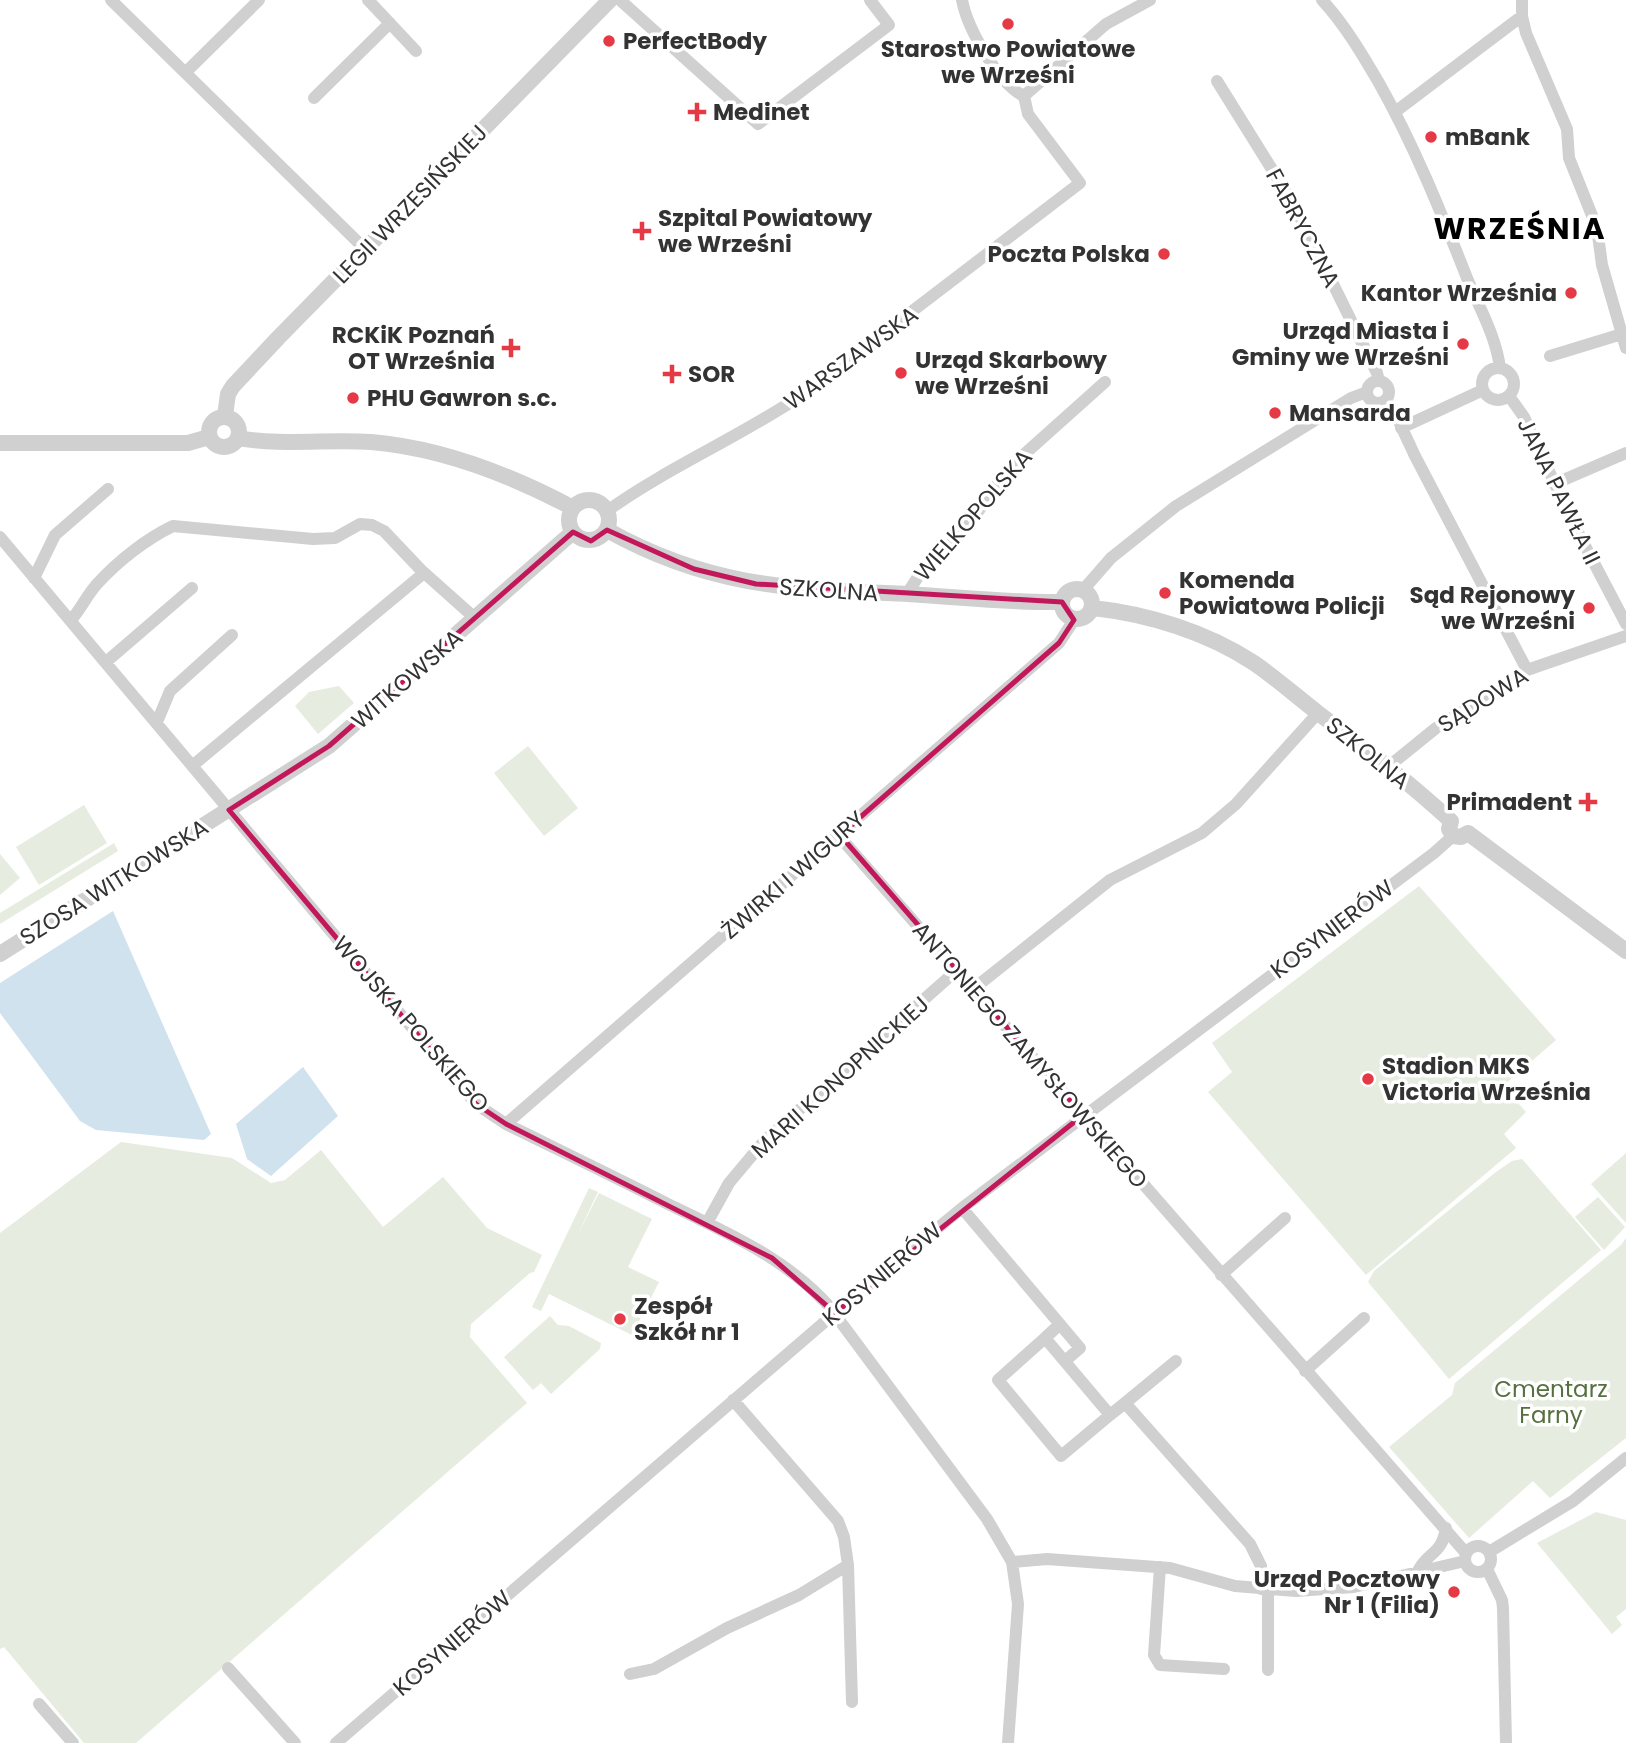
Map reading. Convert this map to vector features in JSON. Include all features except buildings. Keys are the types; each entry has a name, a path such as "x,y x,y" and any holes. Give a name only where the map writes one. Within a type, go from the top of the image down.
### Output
{"street":[{"path":"111,0 366,250"},
{"path":"186,72 259,0"},
{"path":"368,0 416,51"},
{"name":"LEGII WRZESIŃSKIEJ","path":"225,416 228,394 233,386 610,0"},
{"path":"620,0 758,124 888,24 870,0"},
{"path":"961,0 970,25 1007,85 1024,96 1106,24 1143,1"},
{"path":"1322,0 1364,56 1395,112 1443,216 1493,338 1500,368"},
{"path":"1522,0 1526,33 1569,136 1569,158 1597,228 1602,265 1626,348"},
{"path":"1395,112 1522,16"},
{"path":"314,98 390,23"},
{"name":"FABRYCZNA","path":"1217,81 1293,203 1379,381"},
{"name":"WARSZAWSKA","path":"607,511 634,492 765,419 805,393 1080,183 1028,114 1024,96"},
{"path":"1550,356 1622,334"},
{"path":"1500,368 1508,371 1514,379 1515,385 1510,396 1495,400 1483,390 1483,377 1487,372 1500,368"},
{"path":"1083,590 1111,558 1176,506 1350,398 1367,392 1372,383 1379,381 1386,384 1390,390 1386,401"},
{"name":"WIELKOPOLSKA","path":"907,594 921,572 964,531 1010,467 1105,382"},
{"path":"1401,428 1483,390"},
{"path":"1367,392 1369,399 1375,403 1386,401"},
{"name":"JANA PAWŁA II","path":"1510,396 1524,417 1554,484 1626,624"},
{"path":"1386,401 1527,670"},
{"path":"225,416 237,424 238,438 232,445 223,447 209,438 211,423 215,419 225,416"},
{"path":"0,443 188,443 209,438"},
{"path":"238,438 282,443 334,441 401,446 464,461 573,508"},
{"path":"1554,484 1626,453"},
{"path":"34,578 55,535 108,489"},
{"path":"591,500 600,503 607,511 610,520 607,530 600,538 591,541 581,539 573,532 569,518 573,508 581,502 591,500"},
{"path":"71,620 84,606 99,582 154,536 173,526 313,539 335,538 360,524 372,525 384,531 424,573 476,619"},
{"name":"SZKOLNA","path":"607,530 659,555 720,577 786,588 1062,602"},
{"name":"WITKOWSKA","path":"229,810 329,746 573,532"},
{"name":"WOJSKA POLSKIEGO","path":"0,537 477,1104 506,1124 707,1223 789,1269 816,1292 835,1313 987,1519 1012,1562"},
{"path":"192,766 424,573"},
{"path":"106,662 192,588"},
{"path":"1083,590 1090,596 1093,608 1086,617 1074,620 1065,614 1062,602 1068,592 1083,590"},
{"name":"SZKOLNA","path":"1093,608 1119,611 1193,632 1220,643 1254,663 1388,767 1458,830 1626,951"},
{"name":"ŻWIRKI I WIGURY","path":"506,1124 1059,643 1074,620"},
{"path":"157,722 170,691 232,635"},
{"name":"SĄDOWA","path":"1388,767 1436,728 1527,670 1626,636"},
{"path":"972,990 1110,880 1202,833 1236,804 1318,713"},
{"name":"SZOSA WITKOWSKA","path":"0,954 229,810"},
{"name":"KOSYNIERÓW","path":"336,1743 733,1400 962,1208 1434,853 1458,830"},
{"name":"ANTONIEGO ZAMYSŁOWSKIEGO","path":"839,836 1305,1371 1446,1528 1465,1556"},
{"name":"MARII KONOPNICKIEJ","path":"707,1223 729,1183 765,1140 956,971"},
{"path":"962,1208 1080,1348 1065,1361"},
{"path":"1221,1275 1286,1218"},
{"path":"1305,1371 1364,1318"},
{"path":"1060,1324 998,1380 1060,1456 1176,1361"},
{"path":"1045,1338 1110,1415"},
{"path":"733,1400 838,1521 844,1536 848,1565 852,1702"},
{"path":"1125,1403 1250,1544 1261,1566 1265,1589 1268,1670"},
{"path":"1489,1552 1573,1501 1626,1458"},
{"path":"1418,1571 1439,1549 1446,1528"},
{"path":"1008,1743 1018,1604 1012,1562 1047,1559 1160,1567 1235,1586 1336,1590 1418,1571 1465,1556 1474,1546 1480,1546 1489,1552"},
{"path":"1465,1556 1468,1568 1474,1572 1487,1569 1490,1564 1489,1552"},
{"path":"630,1674 654,1669 727,1628 799,1595 848,1565"},
{"path":"1160,1567 1154,1655 1160,1665 1224,1669"},
{"path":"1487,1569 1502,1600 1503,1608 1506,1743"},
{"path":"228,1668 295,1743"},
{"path":"39,1704 73,1743"}],"highlighted area":[{"path":"607,530 694,569 756,584 1062,602 1074,620 1059,643 840,835 1083,1115 835,1313 772,1258 506,1124 476,1104 229,810 329,746 573,532 591,541"}],"green space":[{"path":"339,686 354,703 318,734 295,706 309,692"},
{"path":"528,746 578,808 544,836 494,773"},
{"path":"84,805 107,843 39,885 16,847"},
{"path":"114,843 118,851 0,924 0,913"},
{"path":"0,854 20,878 0,895"},
{"name":"Stadion MKS Victoria Września","path":"1419,886 1556,1040 1503,1086 1526,1112 1504,1134 1516,1148 1366,1275 1208,1092 1232,1072 1212,1043"},
{"path":"121,1142 232,1158 271,1183 285,1180 321,1150 383,1227 443,1177 487,1228 542,1255 534,1272 471,1324 470,1337 527,1403 136,1743 84,1743 4,1647 0,1649 0,1233"},
{"path":"1626,1153 1626,1223 1591,1184"},
{"path":"1522,1159 1601,1250 1449,1379 1368,1282 1374,1271 1496,1172 1512,1161"},
{"path":"589,1188 598,1192 576,1238 599,1193 652,1219 628,1267 659,1282 632,1335 549,1294 541,1311 532,1307"},
{"path":"1598,1197 1625,1227 1604,1250 1575,1217"},
{"name":"Cmentarz Farny","path":"1626,1238 1626,1438 1550,1498 1533,1481 1469,1538 1389,1447 1452,1395 1455,1383 1621,1245"},
{"path":"550,1316 558,1325 569,1326 601,1343 600,1349 551,1394 541,1383 533,1390 504,1357"},
{"path":"1596,1512 1626,1520 1626,1609 1616,1617 1622,1625 1612,1634 1537,1543"}],"water":[{"path":"113,911 211,1134 204,1140 96,1130 80,1121 0,1013 0,983"},
{"path":"303,1067 338,1116 271,1176 247,1159 236,1124"}],"place":[{"name":"Starostwo Powiatowe we Wrześni","path":"1008,24"},
{"name":"PerfectBody","path":"609,41"},
{"name":"Medinet","path":"697,112"},
{"name":"mBank","path":"1431,137"},
{"name":"Szpital Powiatowy we Wrześni","path":"642,231"},
{"name":"Poczta Polska","path":"1164,254"},
{"name":"Kantor Września","path":"1571,293"},
{"name":"Urząd Miasta i Gminy we Wrześni","path":"1463,344"},
{"name":"RCKiK Poznań OT Września","path":"511,348"},
{"name":"Urząd Skarbowy we Wrześni","path":"901,373"},
{"name":"SOR","path":"672,374"},
{"name":"PHU Gawron s.c.","path":"353,398"},
{"name":"Mansarda","path":"1275,413"},
{"name":"Komenda Powiatowa Policji","path":"1165,593"},
{"name":"Sąd Rejonowy we Wrześni","path":"1589,608"},
{"name":"Primadent","path":"1588,802"},
{"name":"Stadion MKS Victoria Września","path":"1368,1079"},
{"name":"Zespół Szkół nr 1","path":"620,1319"},
{"name":"Urząd Pocztowy Nr 1 (Filia)","path":"1454,1592"}],"district":[{"name":"WRZEŚNIA","path":"1520,229"}]}
